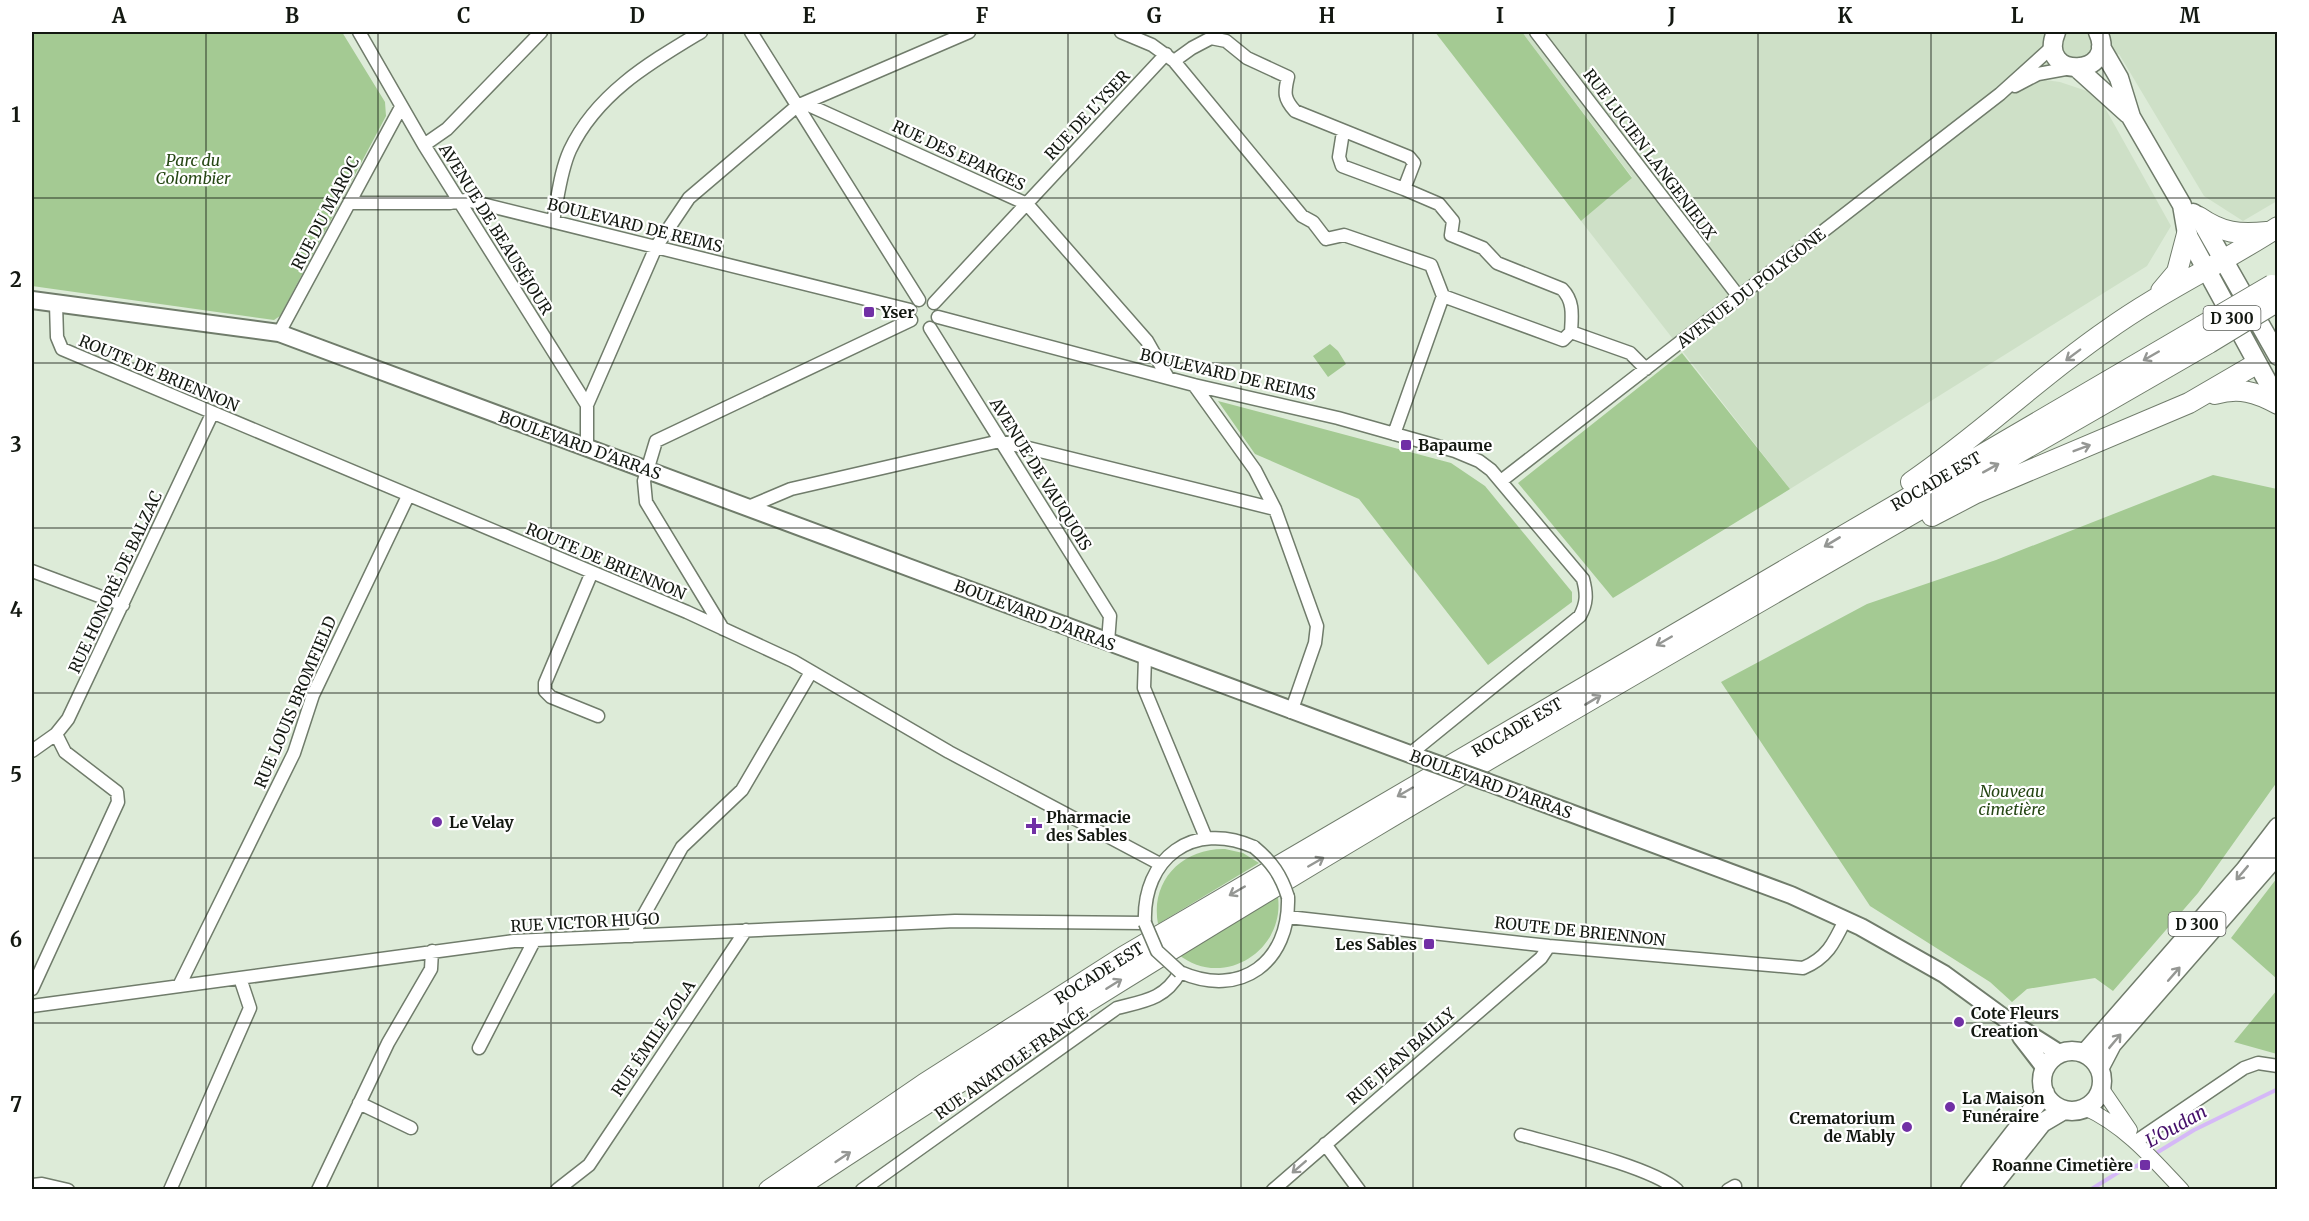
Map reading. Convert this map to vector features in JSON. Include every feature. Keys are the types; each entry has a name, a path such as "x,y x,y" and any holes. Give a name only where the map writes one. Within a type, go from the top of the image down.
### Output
{"highway":[{"path":"2199,217 2224,232 2239,235 2274,230"},
{"path":"1882,512 1899,490 1978,434 2060,365 2155,297 2214,267 2274,230"},
{"path":"2155,297 2177,272 2187,234"},
{"name":"ROCADE EST","path":"794,1190 918,1107 1198,931 1850,549 2276,290"},
{"name":"ROCADE EST","path":"769,1190 924,1084 1123,957 1882,512 2205,335"},
{"path":"1850,549 1869,547 1976,493 2190,403 2256,364"},
{"path":"2190,403 2241,390 2277,402"}],"main road":[{"path":"2074,68 2091,63 2101,38"},
{"path":"2101,38 2119,78 2131,117 2182,205 2187,234 2214,267"},
{"path":"2054,39 2057,59 2074,68 2131,117"},
{"path":"2182,205 2199,217 2214,267"},
{"name":"D 300","path":"2214,267 2277,353"},
{"name":"D 300","path":"2214,267 2256,364 2277,402"},
{"name":"BOULEVARD D'ARRAS","path":"32,300 279,333 647,469 1291,712 1791,895 1845,920 1944,974 2007,1020 2059,1053"},
{"path":"2256,364 2277,353"},
{"name":"D 300","path":"2085,1053 2245,870 2277,826"},
{"name":"D 300","path":"2100,1068 2112,1044 2277,854"},
{"name":"BOULEVARD D'ARRAS","path":"2007,1020 2045,1068"},
{"path":"2073,1051 2085,1053 2100,1068 2102,1089 2098,1097 2085,1108 2075,1112 2064,1110 2051,1102 2045,1093 2042,1080 2045,1068 2059,1053 2073,1051"},
{"path":"1989,1190 2045,1093"},
{"path":"1970,1190 2042,1123 2064,1110"}],"street":[{"name":"AVENUE DE BEAUSÉJOUR","path":"359,32 424,145 587,405"},
{"path":"424,145 447,129 541,32"},
{"path":"554,221 570,150 593,113 636,71 701,32"},
{"path":"751,32 801,105 920,300 934,303 938,317 930,328 916,327 910,315"},
{"path":"587,447 587,405 656,247 689,198 801,105 969,32"},
{"path":"1121,32 1152,45 1170,58 1302,216 1313,222 1326,239 1344,236 1431,265 1443,296 1394,434"},
{"name":"RUE LUCIEN LANGENIEUX","path":"1536,32 1739,297"},
{"name":"RUE DE L'YSER","path":"934,303 1026,204 1170,58 1211,38 1226,41 1247,58 1288,77 1284,93 1287,102 1295,111 1343,132"},
{"name":"AVENUE DU POLYGONE","path":"1501,481 2000,94 2054,39"},
{"name":"AVENUE DU POLYGONE","path":"2000,94 2038,74 2074,68"},
{"name":"RUE DES EPARGES","path":"801,105 1026,204 1147,341 1168,378"},
{"name":"RUE DU MAROC","path":"279,333 401,107"},
{"path":"1404,189 1414,163 1408,157 1343,132 1339,157 1342,166 1439,204 1453,221 1451,234 1483,248 1497,263 1562,289 1569,296 1572,307 1571,332 1563,340 1443,296"},
{"name":"BOULEVARD DE REIMS","path":"350,203 459,202 466,200 656,247 910,315"},
{"path":"723,629 646,502 644,481 656,441 910,315 920,300"},
{"name":"ROUTE DE BRIENNON","path":"56,304 57,337 62,349 723,629 811,672 949,752 1160,864"},
{"name":"BOULEVARD DE REIMS","path":"938,317 1194,385 1338,418 1455,451 1479,461 1501,481 1583,579 1587,594 1586,606 1580,616 1418,757"},
{"name":"AVENUE DE VAUQUOIS","path":"930,328 1110,616 1108,642"},
{"path":"1571,332 1629,353 1646,369"},
{"path":"1194,385 1255,470 1275,509 1317,626 1315,643 1291,712"},
{"name":"RUE HONORÉ DE BALZAC","path":"32,751 56,734 68,719 212,414"},
{"path":"746,507 791,489 1000,441 1275,509"},
{"name":"RUE LOUIS BROMFIELD","path":"178,986 294,753 313,694 408,496"},
{"path":"32,571 123,605"},
{"path":"592,572 544,683 551,697 598,716"},
{"path":"1145,657 1144,688 1203,825 1206,838"},
{"path":"632,936 682,846 742,790 811,672"},
{"path":"32,989 118,802 117,792 65,752 56,734"},
{"path":"1206,838 1239,841 1254,847 1270,860 1281,877 1288,897 1286,932 1270,958 1244,977 1212,982 1180,972 1157,951 1145,923 1146,891 1160,864 1181,847 1206,838"},
{"name":"ROUTE DE BRIENNON","path":"1288,917 1549,946 1803,968 1817,962 1831,950 1845,920"},
{"name":"RUE VICTOR HUGO","path":"32,1006 432,951 534,940 955,921 1145,923"},
{"name":"RUE ÉMILE ZOLA","path":"557,1190 589,1165 746,930"},
{"path":"478,1048 534,940"},
{"name":"RUE JEAN BAILLY","path":"1272,1190 1541,958 1549,946"},
{"path":"318,1190 388,1043 431,969 432,951"},
{"name":"RUE ANATOLE FRANCE","path":"863,1189 1117,1008 1146,1001 1167,992 1180,972"},
{"path":"170,1190 250,1008 240,978"},
{"path":"2140,1144 2231,1075 2258,1063 2277,1066"},
{"path":"2102,1089 2115,1111 2140,1144 2182,1190"},
{"path":"359,1103 411,1128"},
{"path":"2085,1108 2106,1119 2140,1144"},
{"path":"1521,1135 1661,1179 1677,1190"},
{"path":"1325,1144 1359,1190"},
{"path":"1962,1190 2013,1150"},
{"path":"32,1185 42,1184 68,1190"}],"shaded area":[{"path":"1522,32 2277,32 2277,201 2243,221 2204,196 2119,54 2045,80 2060,82 2087,91 2104,106 2171,226 2147,266 1790,489 1581,221 1632,177"}],"green space":[{"name":"Parc du Colombier","path":"32,32 342,32 385,102 386,116 280,316 274,320 32,286"},
{"path":"1435,32 1522,32 1632,178 1581,221"},
{"path":"1330,344 1338,351 1346,364 1328,377 1313,356"},
{"path":"1682,353 1790,489 1613,598 1518,483"},
{"path":"1218,401 1451,463 1485,486 1572,592 1572,602 1488,665 1359,499 1255,454"},
{"name":"Nouveau cimetière","path":"2213,475 2277,489 2277,782 2198,893 2113,991 2095,978 2027,989 2012,1002 1990,982 1870,906 1721,682 1867,604 1996,560"},
{"path":"1225,849 1243,853 1259,863 1158,924 1159,894 1172,870 1195,854"},
{"path":"2277,878 2277,979 2231,938"},
{"path":"1278,897 1277,917 1271,934 1261,949 1247,960 1230,966 1213,968 1195,964 1178,954"},
{"path":"2277,990 2277,1054 2234,1042"}],"waterway":[{"name":"L'Oudan","path":"2153,1155 2194,1130 2278,1089"},
{"name":"L'Oudan","path":"2090,1190 2122,1170 2137,1166 2147,1159"}],"place":[{"name":"Yser","path":"869,312"},
{"name":"Bapaume","path":"1406,445"},
{"name":"Le Velay","path":"437,822"},
{"name":"Pharmacie des Sables","path":"1034,826"},
{"name":"Les Sables","path":"1429,944"},
{"name":"Cote Fleurs Creation","path":"1959,1022"},
{"name":"La Maison Funéraire","path":"1950,1107"},
{"name":"Crematorium de Mably","path":"1907,1127"},
{"name":"Roanne Cimetière","path":"2145,1165"}]}
